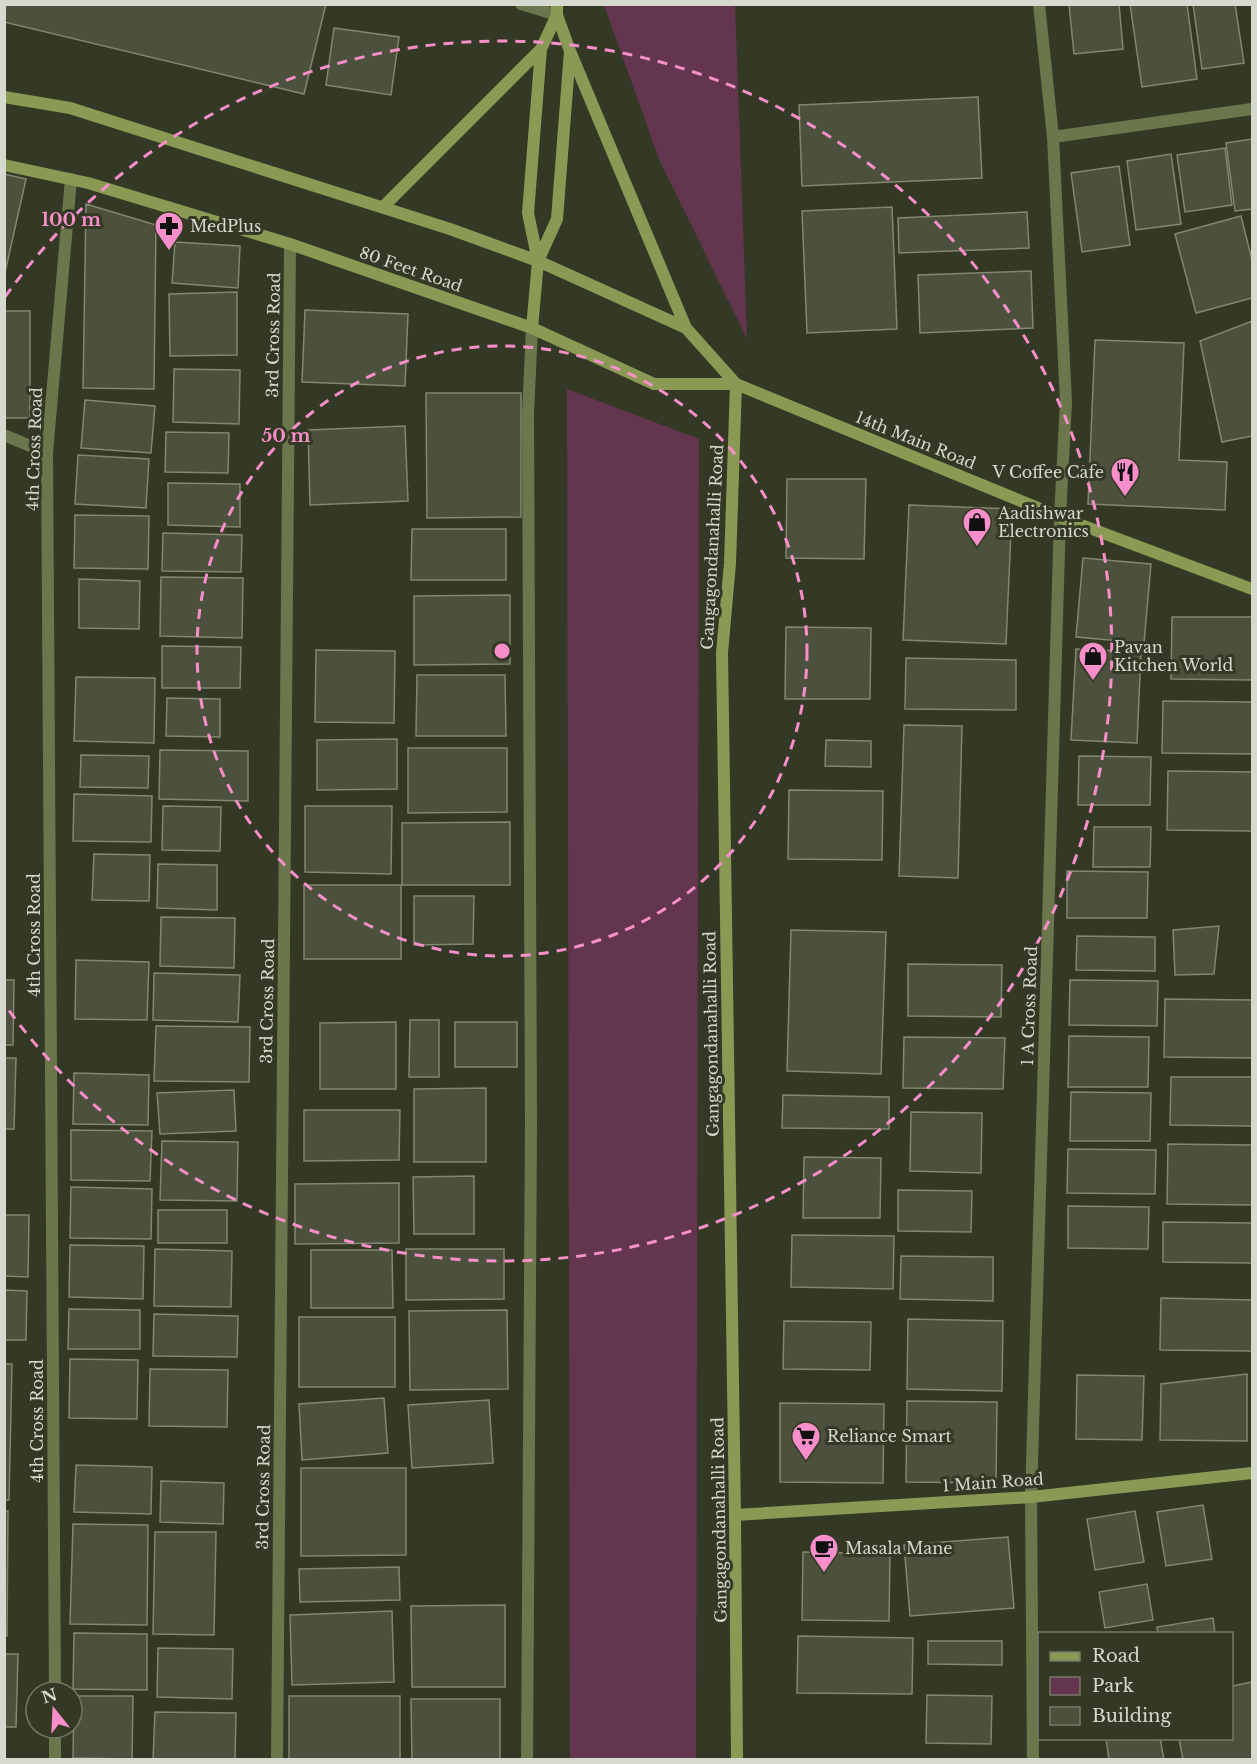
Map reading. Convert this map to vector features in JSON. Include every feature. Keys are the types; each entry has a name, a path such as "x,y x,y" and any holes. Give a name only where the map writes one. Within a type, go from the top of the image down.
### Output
{"main road":[{"path":"532,328 538,261 528,213 541,49 557,10"},
{"path":"557,10 570,51 686,328 736,384"},
{"path":"382,207 541,49"},
{"path":"538,261 557,219 570,51"},
{"path":"4,97 70,108 382,207 538,261 686,328"},
{"name":"80 Feet Road","path":"4,165 71,179 290,244 532,328 654,384 736,384"},
{"name":"14th Main Road","path":"736,384 1060,517 1252,589"},
{"name":"Gangagondanahalli Road","path":"736,384 730,563 722,653 737,1760"},
{"name":"1 Main Road","path":"735,1515 1031,1497 1252,1473"}],"street":[{"path":"521,4 557,10"},
{"name":"1 A Cross Road","path":"1033,1760 1031,1497 1060,517 1066,402 1053,137 1039,4"},
{"path":"1053,137 1252,109"},
{"name":"4th Cross Road","path":"55,1680 47,453 71,179"},
{"name":"3rd Cross Road","path":"277,1760 290,244"},
{"path":"527,1760 531,1122 528,414 532,328"},
{"path":"4,435 47,453"},
{"path":"55,1740 55,1760"}],"green space":[{"path":"604,5 735,5 747,339 659,159"},
{"path":"567,389 699,439 696,1759 570,1759"}],"building":[{"path":"4,4 326,4 304,94 4,22"},
{"path":"1069,4 1119,4 1123,49 1074,54"},
{"path":"1130,4 1187,4 1197,79 1142,87"},
{"path":"1193,4 1235,4 1244,63 1202,69"},
{"path":"334,28 399,37 391,95 326,85"},
{"path":"978,97 982,178 802,186 799,105"},
{"path":"1252,139 1252,209 1235,211 1226,143"},
{"path":"1225,148 1232,205 1185,212 1177,155"},
{"path":"1171,154 1181,224 1136,230 1127,161"},
{"path":"1119,166 1130,245 1082,252 1071,173"},
{"path":"4,174 26,179 4,277"},
{"path":"86,204 156,225 154,389 83,388"},
{"path":"892,207 897,329 807,333 802,211"},
{"path":"1027,212 1029,248 899,253 898,218"},
{"path":"1241,216 1252,260 1252,298 1196,313 1175,234"},
{"path":"175,242 240,246 238,288 172,283"},
{"path":"1031,271 1033,328 920,333 918,275"},
{"path":"237,292 237,355 170,356 169,294"},
{"path":"305,310 408,314 405,386 302,382"},
{"path":"4,311 30,311 30,418 4,418"},
{"path":"1252,321 1252,436 1222,442 1200,341"},
{"path":"1095,340 1184,343 1179,460 1227,462 1225,510 1088,504"},
{"path":"174,369 240,370 239,424 173,422"},
{"path":"426,393 521,393 521,517 427,518"},
{"path":"85,400 155,406 151,453 81,448"},
{"path":"405,426 408,501 310,505 308,430"},
{"path":"166,432 229,433 228,473 165,472"},
{"path":"78,455 149,459 146,508 75,504"},
{"path":"787,479 866,479 864,559 786,558"},
{"path":"168,483 240,484 240,527 168,525"},
{"path":"909,505 1012,509 1006,644 903,640"},
{"path":"75,515 149,516 148,569 74,568"},
{"path":"412,529 506,529 506,580 411,580"},
{"path":"163,533 242,535 241,572 162,571"},
{"path":"1083,558 1151,564 1144,643 1076,637"},
{"path":"161,577 243,578 242,638 160,636"},
{"path":"79,579 140,581 139,629 79,628"},
{"path":"510,595 510,664 414,665 414,596"},
{"path":"1172,617 1252,617 1252,680 1171,679"},
{"path":"786,627 871,628 870,699 785,699"},
{"path":"162,646 241,647 240,688 162,688"},
{"path":"1076,649 1141,652 1137,743 1071,740"},
{"path":"316,650 395,651 394,723 315,722"},
{"path":"906,658 1016,660 1016,710 905,709"},
{"path":"417,675 505,675 506,736 416,736"},
{"path":"76,677 155,678 154,743 74,741"},
{"path":"167,698 220,699 220,737 166,736"},
{"path":"1163,701 1252,702 1252,754 1162,753"},
{"path":"904,725 962,726 958,878 899,876"},
{"path":"397,739 397,789 317,790 317,740"},
{"path":"826,740 871,741 871,767 825,766"},
{"path":"408,748 507,748 507,812 408,813"},
{"path":"160,750 248,751 248,801 159,799"},
{"path":"81,755 149,756 148,788 80,787"},
{"path":"1079,756 1151,757 1150,805 1078,805"},
{"path":"1168,771 1252,772 1252,831 1167,830"},
{"path":"789,790 883,791 882,860 788,859"},
{"path":"74,794 152,796 151,842 73,841"},
{"path":"163,806 221,807 220,851 162,850"},
{"path":"305,806 392,806 391,874 305,872"},
{"path":"510,822 510,885 402,885 402,823"},
{"path":"1094,827 1151,827 1150,867 1093,867"},
{"path":"94,854 150,855 149,901 92,900"},
{"path":"158,864 217,865 217,910 157,908"},
{"path":"1067,871 1148,872 1147,918 1067,918"},
{"path":"304,885 401,885 401,959 304,959"},
{"path":"414,896 474,896 473,944 414,945"},
{"path":"161,917 235,918 234,968 160,966"},
{"path":"1219,926 1214,974 1175,975 1173,930"},
{"path":"791,930 886,932 881,1074 787,1071"},
{"path":"1077,936 1155,937 1155,971 1076,970"},
{"path":"76,960 149,962 147,1020 75,1019"},
{"path":"908,964 1002,965 1001,1017 908,1016"},
{"path":"154,973 240,975 238,1022 153,1020"},
{"path":"4,980 14,980 13,1045 4,1045"},
{"path":"1070,980 1158,981 1157,1026 1069,1025"},
{"path":"1165,999 1252,1000 1252,1058 1164,1057"},
{"path":"410,1020 439,1020 439,1077 409,1077"},
{"path":"396,1022 396,1089 320,1089 320,1023"},
{"path":"455,1022 517,1022 517,1067 455,1067"},
{"path":"156,1026 250,1027 249,1082 154,1081"},
{"path":"1069,1036 1149,1037 1148,1087 1068,1087"},
{"path":"904,1037 1005,1038 1003,1089 903,1088"},
{"path":"4,1058 16,1058 14,1129 4,1129"},
{"path":"74,1073 149,1075 148,1125 73,1124"},
{"path":"1171,1077 1252,1077 1252,1126 1170,1125"},
{"path":"486,1088 486,1162 414,1162 414,1089"},
{"path":"234,1090 236,1131 160,1134 157,1093"},
{"path":"1071,1092 1151,1093 1150,1141 1070,1141"},
{"path":"783,1095 889,1097 889,1129 782,1128"},
{"path":"304,1110 400,1110 399,1160 304,1161"},
{"path":"911,1112 982,1113 981,1173 910,1171"},
{"path":"71,1130 152,1131 150,1181 71,1180"},
{"path":"162,1141 238,1142 237,1201 160,1200"},
{"path":"1168,1144 1252,1145 1252,1205 1167,1204"},
{"path":"1068,1149 1156,1150 1155,1194 1067,1193"},
{"path":"804,1157 881,1158 880,1218 803,1218"},
{"path":"474,1176 474,1234 414,1234 413,1177"},
{"path":"399,1183 399,1243 295,1244 295,1184"},
{"path":"71,1187 152,1189 151,1239 70,1238"},
{"path":"898,1190 972,1191 971,1232 898,1231"},
{"path":"1068,1206 1149,1207 1148,1249 1068,1248"},
{"path":"158,1210 227,1210 227,1243 158,1243"},
{"path":"4,1215 29,1215 28,1277 4,1276"},
{"path":"1163,1222 1252,1223 1252,1263 1163,1262"},
{"path":"792,1235 894,1236 893,1289 791,1287"},
{"path":"70,1245 144,1246 143,1299 69,1297"},
{"path":"155,1249 232,1251 231,1307 154,1306"},
{"path":"406,1249 504,1249 504,1299 406,1300"},
{"path":"311,1250 392,1250 393,1308 311,1308"},
{"path":"901,1256 993,1257 993,1301 900,1299"},
{"path":"4,1290 27,1291 26,1340 4,1340"},
{"path":"1161,1298 1252,1300 1252,1351 1160,1350"},
{"path":"69,1309 140,1310 140,1349 68,1349"},
{"path":"507,1310 508,1389 410,1390 409,1311"},
{"path":"154,1314 238,1316 237,1357 153,1356"},
{"path":"299,1317 395,1317 395,1387 299,1387"},
{"path":"908,1319 1003,1321 1002,1391 907,1389"},
{"path":"784,1321 871,1322 870,1370 783,1369"},
{"path":"70,1359 138,1360 137,1419 69,1418"},
{"path":"4,1364 12,1364 9,1500 4,1500"},
{"path":"150,1369 228,1370 227,1427 149,1426"},
{"path":"1247,1374 1247,1441 1160,1440 1161,1384"},
{"path":"1077,1375 1144,1376 1142,1440 1076,1439"},
{"path":"384,1398 388,1453 302,1460 299,1404"},
{"path":"489,1400 493,1463 412,1468 408,1405"},
{"path":"907,1401 997,1402 996,1483 906,1482"},
{"path":"780,1403 884,1404 883,1483 780,1482"},
{"path":"76,1465 152,1467 151,1514 74,1512"},
{"path":"301,1468 406,1468 406,1555 301,1556"},
{"path":"161,1481 224,1483 223,1524 160,1522"},
{"path":"1203,1505 1212,1559 1166,1566 1157,1512"},
{"path":"4,1511 8,1511 7,1636 4,1636"},
{"path":"1135,1511 1144,1562 1095,1570 1087,1519"},
{"path":"73,1524 148,1525 147,1625 70,1624"},
{"path":"155,1532 216,1532 214,1635 153,1634"},
{"path":"1008,1537 1014,1608 910,1616 904,1545"},
{"path":"803,1552 890,1554 889,1621 802,1620"},
{"path":"399,1567 400,1600 300,1602 299,1569"},
{"path":"1147,1584 1153,1620 1105,1628 1099,1592"},
{"path":"505,1605 505,1687 412,1687 411,1606"},
{"path":"392,1611 394,1682 292,1685 290,1615"},
{"path":"1213,1618 1215,1632 1158,1632 1157,1627"},
{"path":"74,1633 147,1634 147,1690 84,1689 84,1680 73,1680"},
{"path":"798,1636 913,1638 912,1694 797,1693"},
{"path":"928,1641 1002,1641 1002,1665 928,1664"},
{"path":"158,1648 233,1649 232,1699 157,1697"},
{"path":"4,1654 18,1654 16,1727 4,1727"},
{"path":"1252,1682 1252,1760 1183,1760 1179,1740 1233,1740 1233,1686"},
{"path":"927,1695 992,1696 991,1744 926,1743"},
{"path":"84,1696 133,1696 132,1759 73,1758 73,1740 84,1740"},
{"path":"289,1696 400,1696 400,1760 289,1760"},
{"path":"411,1699 500,1699 500,1760 412,1760"},
{"path":"155,1712 236,1713 235,1760 153,1760"},
{"path":"1106,1740 1160,1740 1164,1760 1109,1760"}],"place":[{"name":"MedPlus","path":"169,252"},
{"name":"V Coffee Cafe","path":"1125,498"},
{"name":"Aadishwar Electronics","path":"977,548"},
{"name":"Pavan Kitchen World","path":"1093,682"},
{"name":"Reliance Smart","path":"806,1462"},
{"name":"Masala Mane","path":"824,1574"}]}
